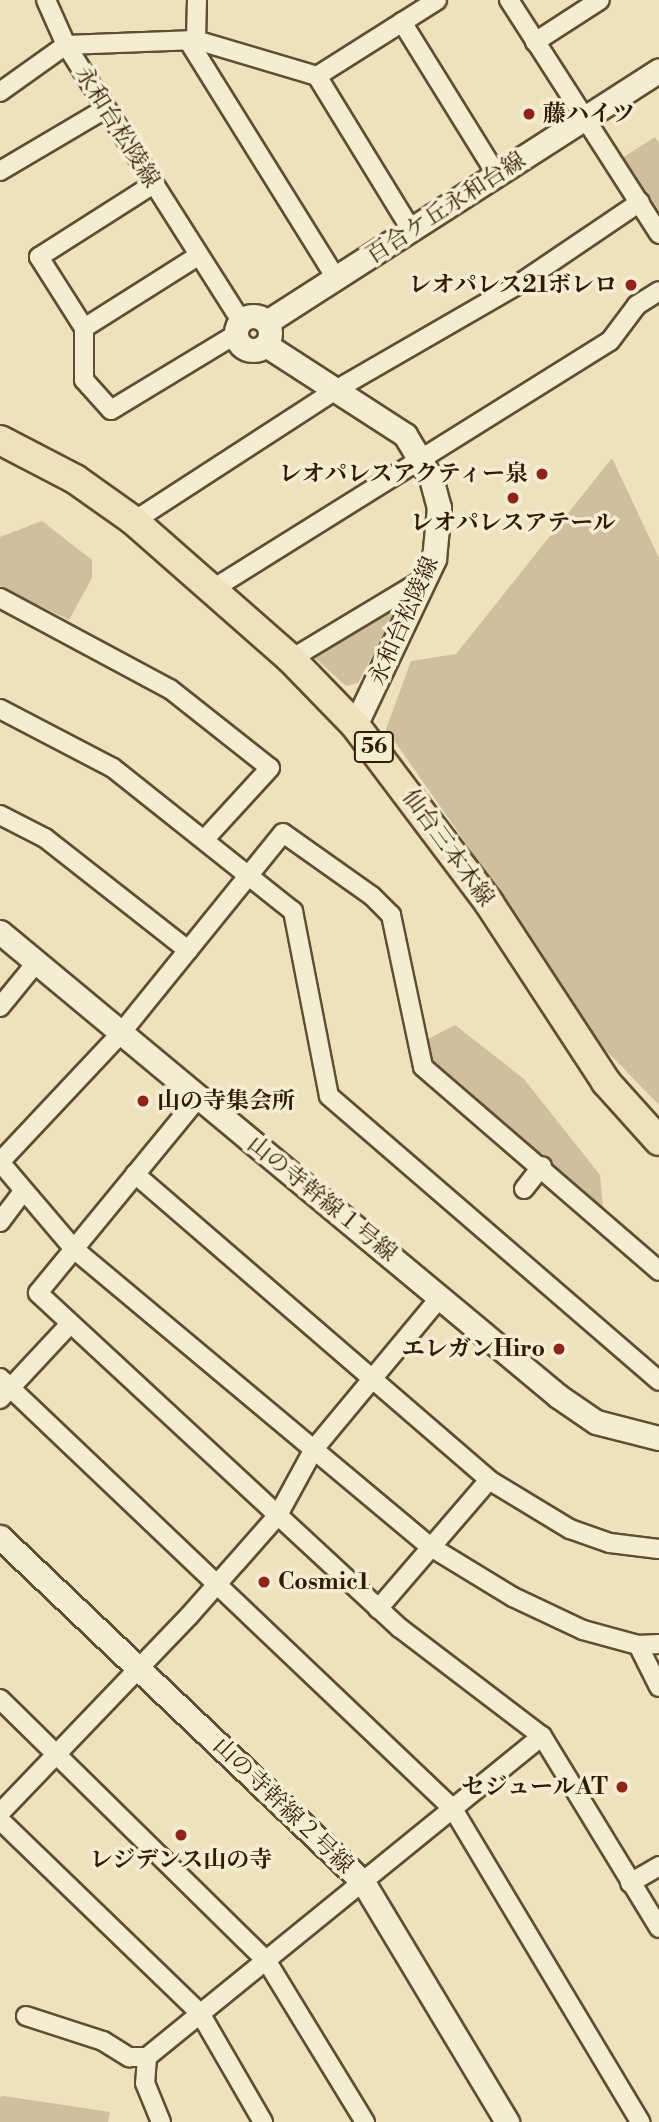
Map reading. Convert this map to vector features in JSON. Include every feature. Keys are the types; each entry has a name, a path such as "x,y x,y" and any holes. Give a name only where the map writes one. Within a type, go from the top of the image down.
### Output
{"main road":[{"name":"仙台三本木線","path":"0,440 75,479 134,521 291,659 355,724 489,903 606,1082 659,1140"}],"street":[{"name":"永和台松陵線","path":"46,0 66,45 198,256 238,328"},
{"path":"197,0 192,41 336,278"},
{"path":"317,76 437,0"},
{"path":"509,0 659,234"},
{"path":"535,42 600,0"},
{"path":"402,22 498,177"},
{"path":"0,92 66,45 192,41 317,76 412,231"},
{"name":"百合ケ丘永和台線","path":"267,321 498,177 583,117 659,70"},
{"path":"0,171 3,173 106,110"},
{"path":"152,185 39,257 84,328 84,380 111,410 238,328 251,316 267,321 271,331 266,345 246,349 238,328"},
{"path":"134,521 339,388 519,284 640,202"},
{"path":"84,328 198,256"},
{"path":"213,589 610,341 637,305 659,291"},
{"name":"永和台松陵線","path":"266,345 339,388 405,435 421,457 439,507 439,537 426,578 355,724"},
{"path":"291,659 426,578"},
{"path":"0,598 170,689 270,768 205,839"},
{"path":"0,709 113,768 293,911 329,1096 659,1381"},
{"path":"0,816 45,838 188,950"},
{"path":"659,1271 542,1166 423,1067 391,915 372,896 283,833 121,1033 0,1162 74,1249 431,1547 545,1612 583,1630 638,1645 659,1644"},
{"name":"山の寺幹線１号線","path":"0,932 558,1396 596,1422 659,1438"},
{"path":"0,1007 36,963"},
{"path":"198,1098 38,1293 378,1609 542,1736 659,1928"},
{"path":"524,1189 542,1166"},
{"path":"135,1174 489,1480 570,1529 610,1543 659,1549"},
{"path":"0,1222 23,1191"},
{"path":"0,1813 219,1583 278,1515 314,1449 441,1296"},
{"path":"70,1324 3,1388 219,1583 453,1809 640,2122"},
{"path":"378,1609 489,1480"},
{"name":"山の寺幹線２号線","path":"0,1537 363,1882 507,2122"},
{"path":"638,1645 659,1687"},
{"path":"0,1699 266,1960 365,2122"},
{"path":"26,2017 103,2041 129,2057 147,2057 542,1736"},
{"path":"0,1820 200,2014 263,2122"},
{"path":"630,1882 659,1866"},
{"path":"147,2057 145,2082 161,2122"}],"shaded area":[{"path":"655,137 659,143 659,223 619,160"},
{"path":"612,458 659,558 659,1105 598,1042 519,919 386,729 411,661 456,654"},
{"path":"42,521 92,560 92,578 69,620 0,586 0,537"},
{"path":"389,607 397,611 358,683 346,686 314,657"},
{"path":"455,1025 524,1079 600,1175 603,1208 434,1064 428,1039"},
{"path":"0,2097 110,2112 108,2122 0,2122"}],"place":[{"name":"藤ハイツ","path":"529,114"},
{"name":"レオパレス21ボレロ","path":"631,285"},
{"name":"レオパレスアクティー泉","path":"542,474"},
{"name":"レオパレスアテール","path":"513,498"},
{"name":"山の寺集会所","path":"143,1101"},
{"name":"エレガンHiro","path":"559,1349"},
{"name":"Cosmic1","path":"264,1582"},
{"name":"セジュールAT","path":"622,1787"},
{"name":"レジデンス山の寺","path":"181,1835"}]}
